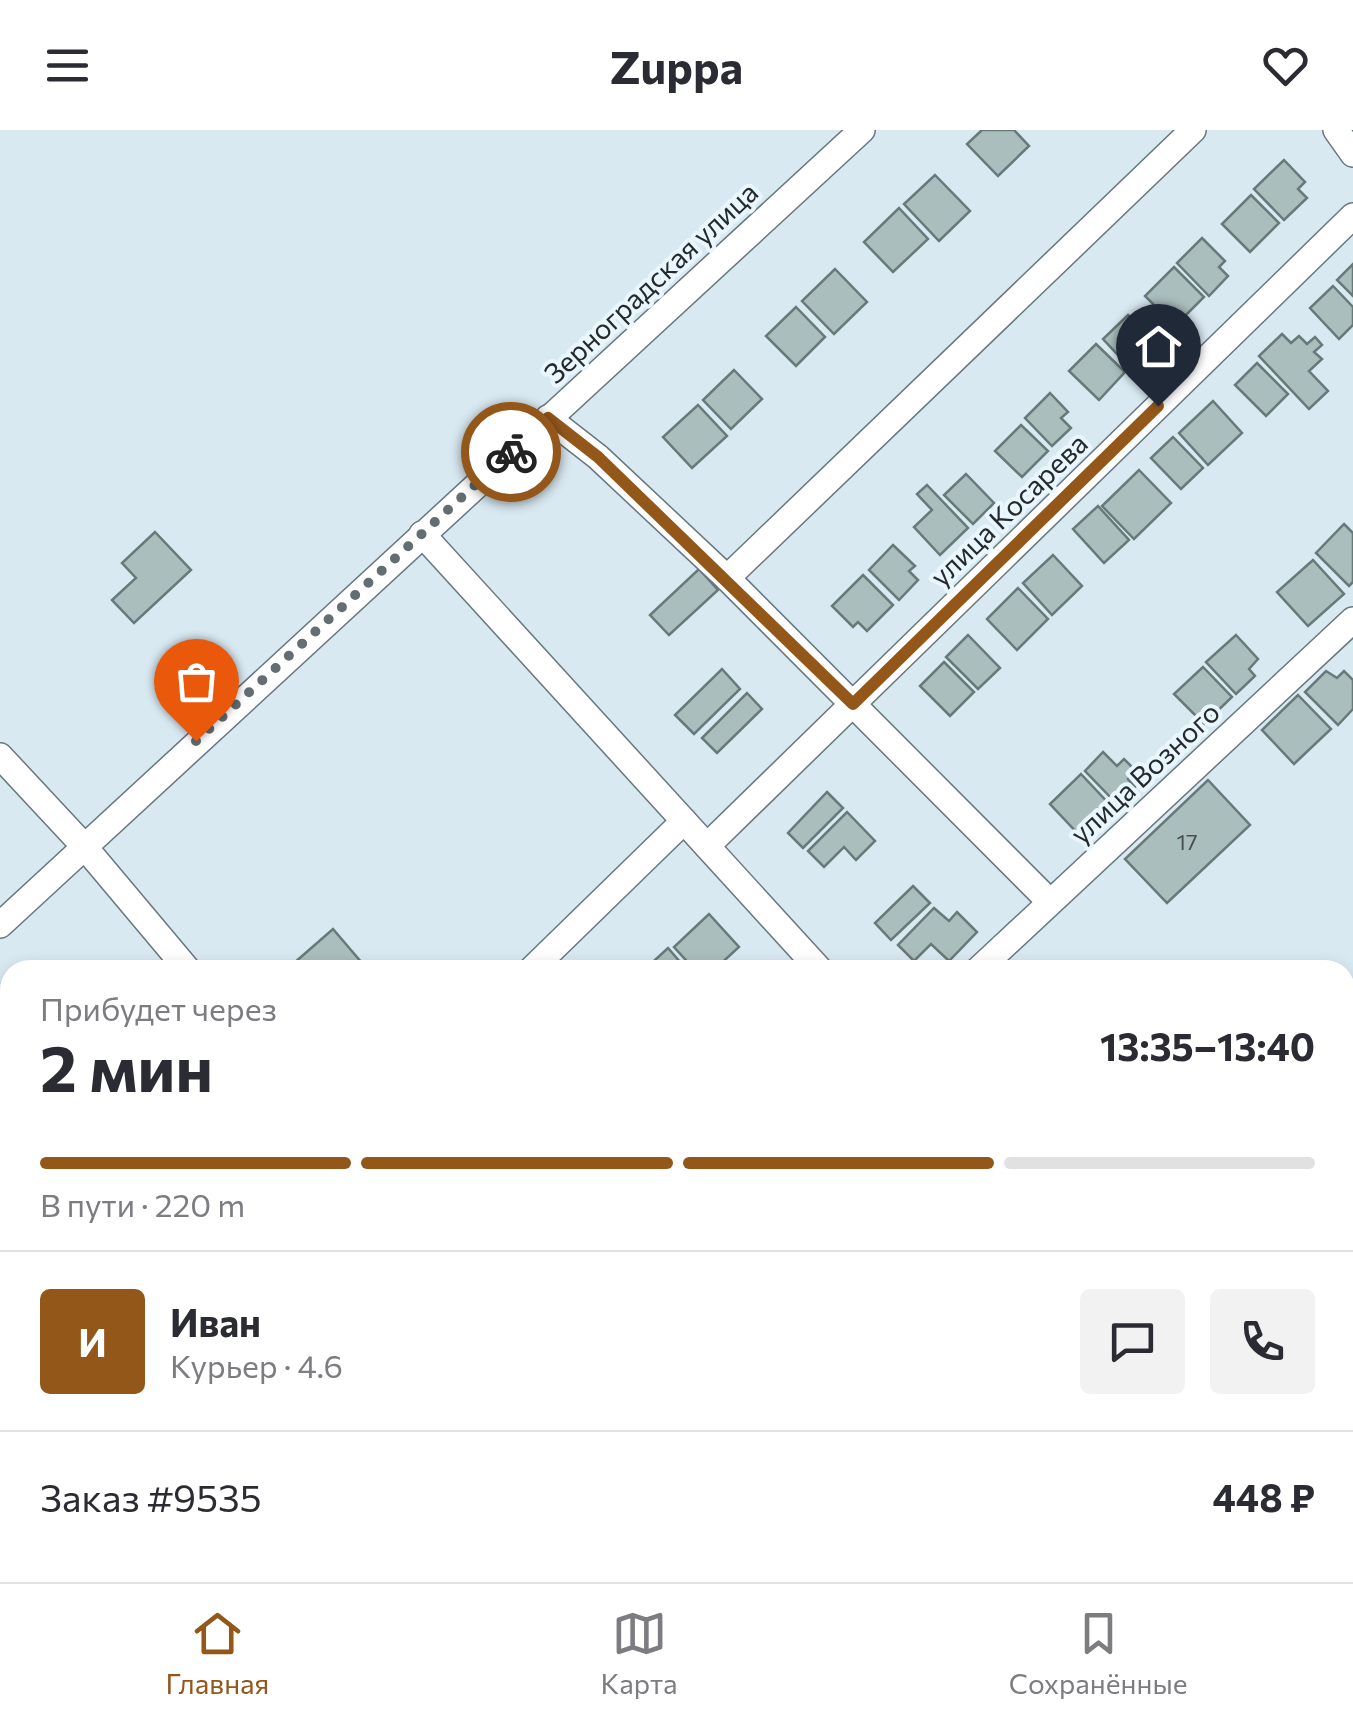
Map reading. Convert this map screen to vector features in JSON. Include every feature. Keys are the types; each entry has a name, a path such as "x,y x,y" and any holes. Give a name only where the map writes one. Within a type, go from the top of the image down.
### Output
{"street":[{"name":"Зерноградская улица","path":"0,925 862,130"},
{"path":"726,578 1193,130"},
{"path":"1336,130 1353,154"},
{"name":"улица Косарева","path":"707,846 1353,216"},
{"path":"548,418 598,457 726,578 1050,902"},
{"path":"422,534 810,960"},
{"name":"улица Возного","path":"989,960 1353,620"},
{"path":"0,756 83,845 180,960"},
{"path":"542,960 684,820"}],"building":[{"path":"982,130 1014,130 1029,146 998,176 967,144"},
{"path":"1284,160 1305,182 1298,189 1307,198 1284,220 1254,189"},
{"path":"935,175 970,211 939,241 904,204"},
{"path":"1251,195 1279,223 1250,252 1222,224"},
{"path":"899,208 928,239 893,272 864,242"},
{"path":"1202,238 1225,261 1219,267 1228,276 1209,296 1177,263"},
{"path":"1353,264 1353,296 1337,280"},
{"path":"1174,267 1204,297 1175,326 1145,296"},
{"path":"835,269 867,302 834,334 802,301"},
{"path":"1333,286 1353,307 1353,325 1339,339 1310,308"},
{"path":"796,307 825,337 796,366 766,336"},
{"path":"1128,315 1150,337 1141,345 1149,353 1132,370 1103,339"},
{"path":"1282,334 1291,343 1299,336 1307,344 1315,337 1322,345 1314,352 1322,359 1309,371 1328,391 1309,409 1259,356"},
{"path":"1096,344 1125,372 1099,400 1069,371"},
{"path":"1257,363 1288,394 1266,416 1235,385"},
{"path":"734,370 762,399 731,429 703,400"},
{"path":"1050,393 1068,412 1061,418 1071,428 1052,446 1025,418"},
{"path":"1213,401 1242,433 1208,465 1179,433"},
{"path":"698,405 727,436 692,468 663,437"},
{"path":"1021,425 1048,451 1022,477 995,451"},
{"path":"1173,437 1203,468 1181,489 1151,458"},
{"path":"1139,470 1171,503 1134,539 1102,506"},
{"path":"966,474 994,503 973,524 944,495"},
{"path":"927,485 968,528 940,555 914,527 932,510 917,494"},
{"path":"1098,506 1129,540 1104,563 1073,529"},
{"path":"1344,524 1353,533 1353,582 1349,586 1316,553"},
{"path":"155,532 191,570 134,623 112,600 136,578 122,563"},
{"path":"893,545 915,566 909,571 918,580 899,600 869,570"},
{"path":"1053,555 1082,586 1052,615 1023,583"},
{"path":"1313,560 1344,594 1308,626 1277,592"},
{"path":"699,569 718,590 669,635 650,615"},
{"path":"863,575 893,605 867,631 858,622 853,627 832,606"},
{"path":"1018,588 1048,619 1017,650 987,619"},
{"path":"968,635 1000,668 978,689 946,657"},
{"path":"1236,635 1258,659 1249,669 1255,676 1236,694 1206,662"},
{"path":"944,662 974,692 950,716 920,686"},
{"path":"1203,667 1232,697 1204,724 1174,694"},
{"path":"722,669 740,689 694,734 675,715"},
{"path":"1326,671 1337,678 1344,671 1353,680 1353,709 1338,725 1305,692"},
{"path":"747,693 762,709 717,753 702,738"},
{"path":"1298,695 1331,729 1294,764 1262,730"},
{"path":"1103,752 1117,766 1124,759 1136,771 1128,779 1135,787 1117,804 1085,771"},
{"path":"1081,774 1112,807 1081,837 1050,804"},
{"path":"1208,780 1250,825 1167,903 1125,859"},
{"path":"827,792 843,808 803,848 788,833"},
{"path":"847,812 875,841 856,860 844,847 824,867 808,851"},
{"path":"913,886 930,903 891,940 875,923"},
{"path":"934,908 949,921 957,912 977,932 950,960 931,944 913,960 898,945"},
{"path":"709,914 739,947 725,960 686,960 674,947"},
{"path":"333,929 359,960 297,960"},
{"path":"668,948 678,960 655,960"}],"way so far":[{"path":"196,741 511,452"}],"route":[{"path":"511,452 548,418 598,457 853,704 1158,406"}]}
